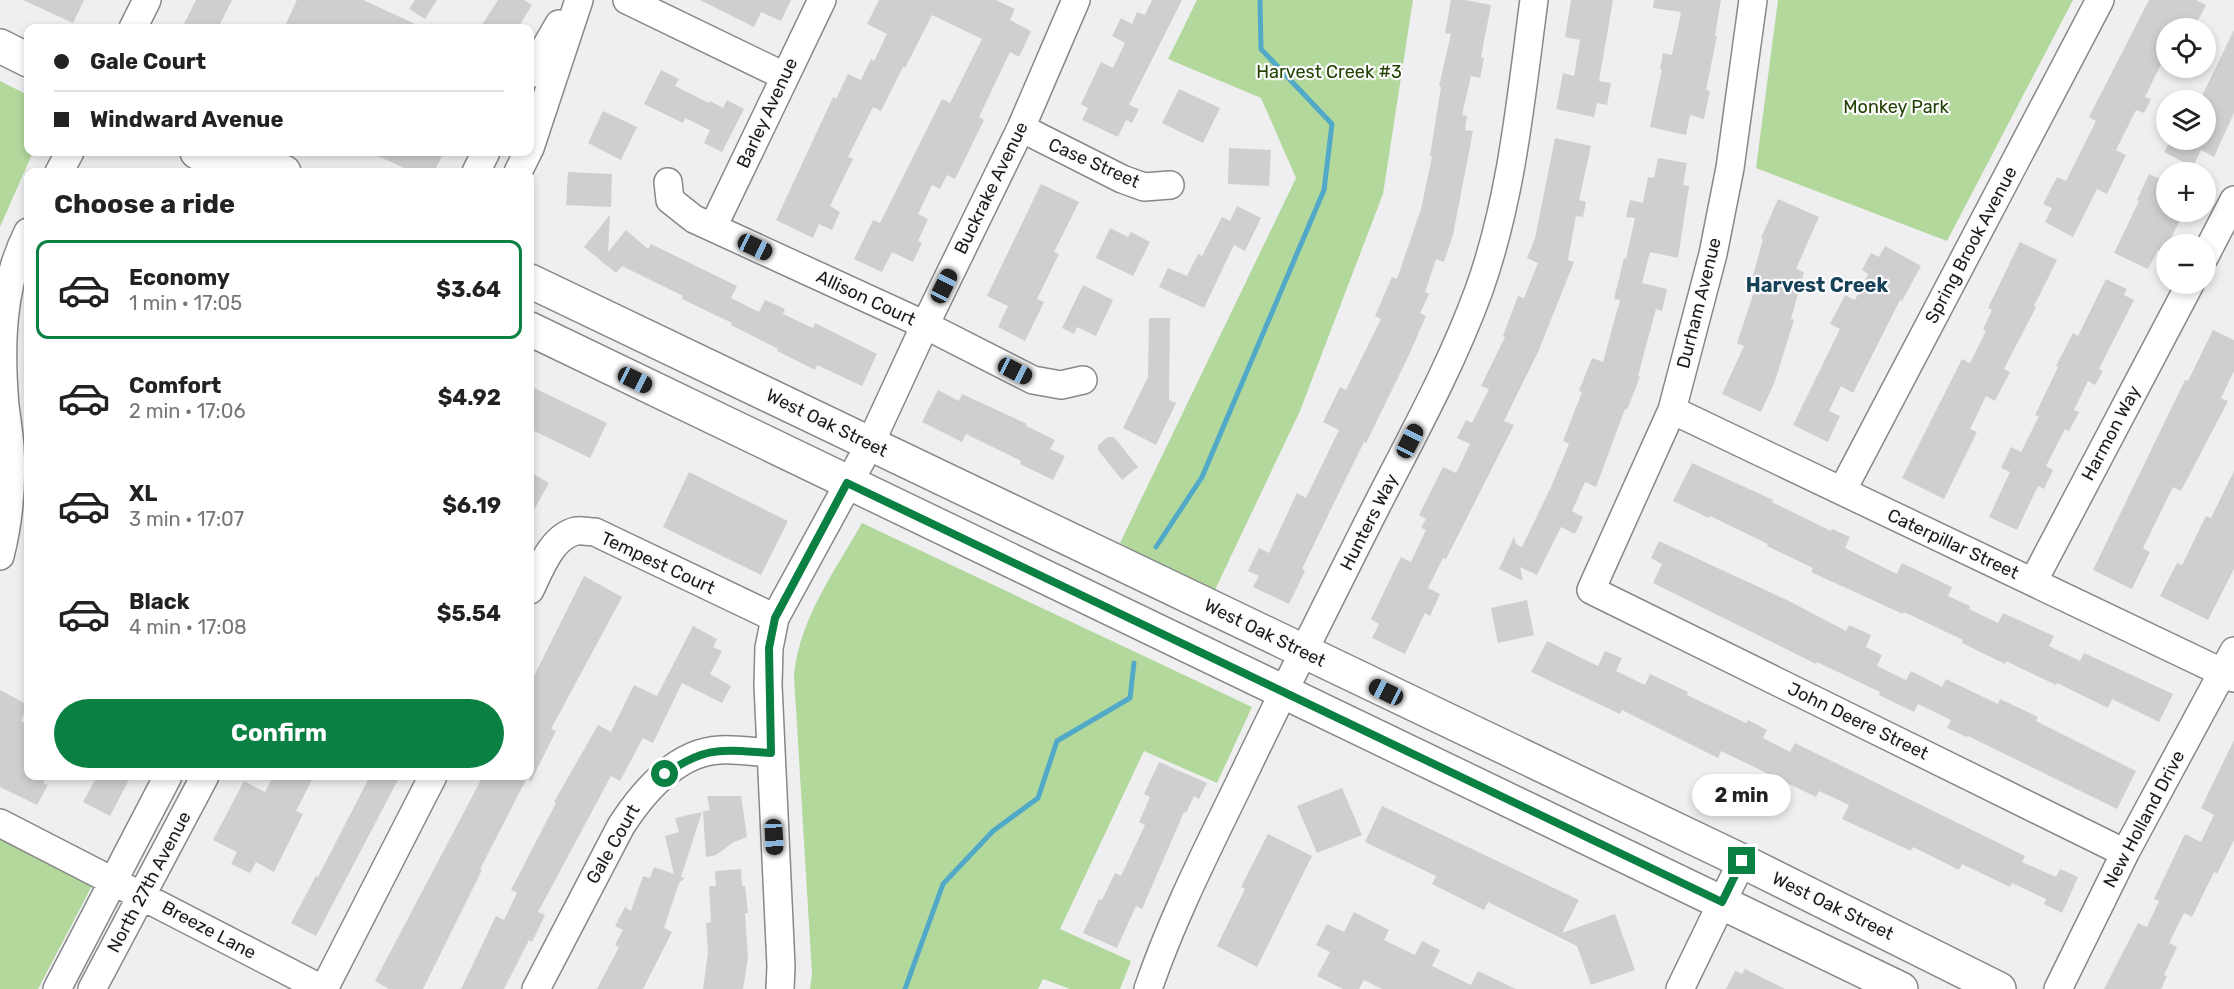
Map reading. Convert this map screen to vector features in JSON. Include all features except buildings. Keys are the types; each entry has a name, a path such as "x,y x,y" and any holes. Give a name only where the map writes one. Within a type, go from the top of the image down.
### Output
{"main road":[{"path":"0,46 24,58"},
{"path":"204,156 226,168"},
{"path":"245,156 274,168"},
{"name":"West Oak Street","path":"534,283 1742,861 1999,989"},
{"path":"534,331 1901,989"}],"street":[{"path":"135,24 147,0"},
{"path":"534,67 573,0"},
{"path":"534,135 579,0"},
{"path":"627,0 784,75"},
{"name":"Barley Avenue","path":"713,227 822,0"},
{"name":"Buckrake Avenue","path":"780,989 769,648 775,618 870,444 925,325 1021,129 1076,0"},
{"name":"Hunters Way","path":"1148,989 1167,938 1192,882 1302,652 1453,357 1479,289 1496,233 1509,174 1534,0"},
{"name":"Durham Avenue","path":"1591,590 1672,410 1713,254 1730,168 1753,0"},
{"name":"Spring Brook Avenue","path":"1842,491 2100,0"},
{"name":"Case Street","path":"1021,129 1122,179 1144,187 1170,185"},
{"name":"Allison Court","path":"668,183 670,201 686,214 925,325 1033,380 1061,385 1083,380"},
{"path":"2216,235 2234,200"},
{"path":"0,556 5,536 10,487 10,447 2,367 3,327 8,286 24,241"},
{"name":"Harmon Way","path":"2032,582 2185,294"},
{"name":"Caterpillar Street","path":"1672,410 2032,582 2230,667"},
{"name":"Tempest Court","path":"534,582 549,553 559,540 576,531 595,532 775,618"},
{"name":"John Deere Street","path":"1591,590 2125,853"},
{"name":"New Holland Drive","path":"2058,989 2125,853 2230,667"},
{"name":"Gale Court","path":"536,989 621,826 654,781 697,755 719,750 771,753"},
{"name":"North 27th Avenue","path":"57,989 166,780"},
{"name":"North 27th Avenue","path":"92,989 203,780"},
{"path":"323,989 431,780"},
{"name":"Breeze Lane","path":"0,823 323,989"},
{"path":"1680,989 1742,861"}],"green space":[{"name":"Harvest Creek #3","path":"1197,0 1413,0 1383,194 1300,411 1213,594 1120,543 1296,178 1261,98 1168,59"},
{"name":"Monkey Park","path":"1778,0 2073,0 1947,241 1756,168"},
{"path":"0,81 24,93 24,156 31,156 0,227"},
{"path":"862,523 1252,707 1217,783 1144,751 1060,929 1131,961 1120,989 1070,989 1043,979 1038,989 810,989 812,974 794,676 797,655 811,615 830,577"},
{"path":"0,835 93,884 38,989 0,989"}],"waterway":[{"path":"1156,547 1202,477 1324,190 1332,124 1261,49 1260,0"},
{"path":"905,989 943,884 993,831 1038,798 1057,741 1130,698 1134,663"}],"district":[{"name":"Harvest Creek","path":"1817,285"}],"route":[{"path":"665,774 697,755 719,750 771,753 769,648 775,618 847,483 1722,902 1742,861"}]}
